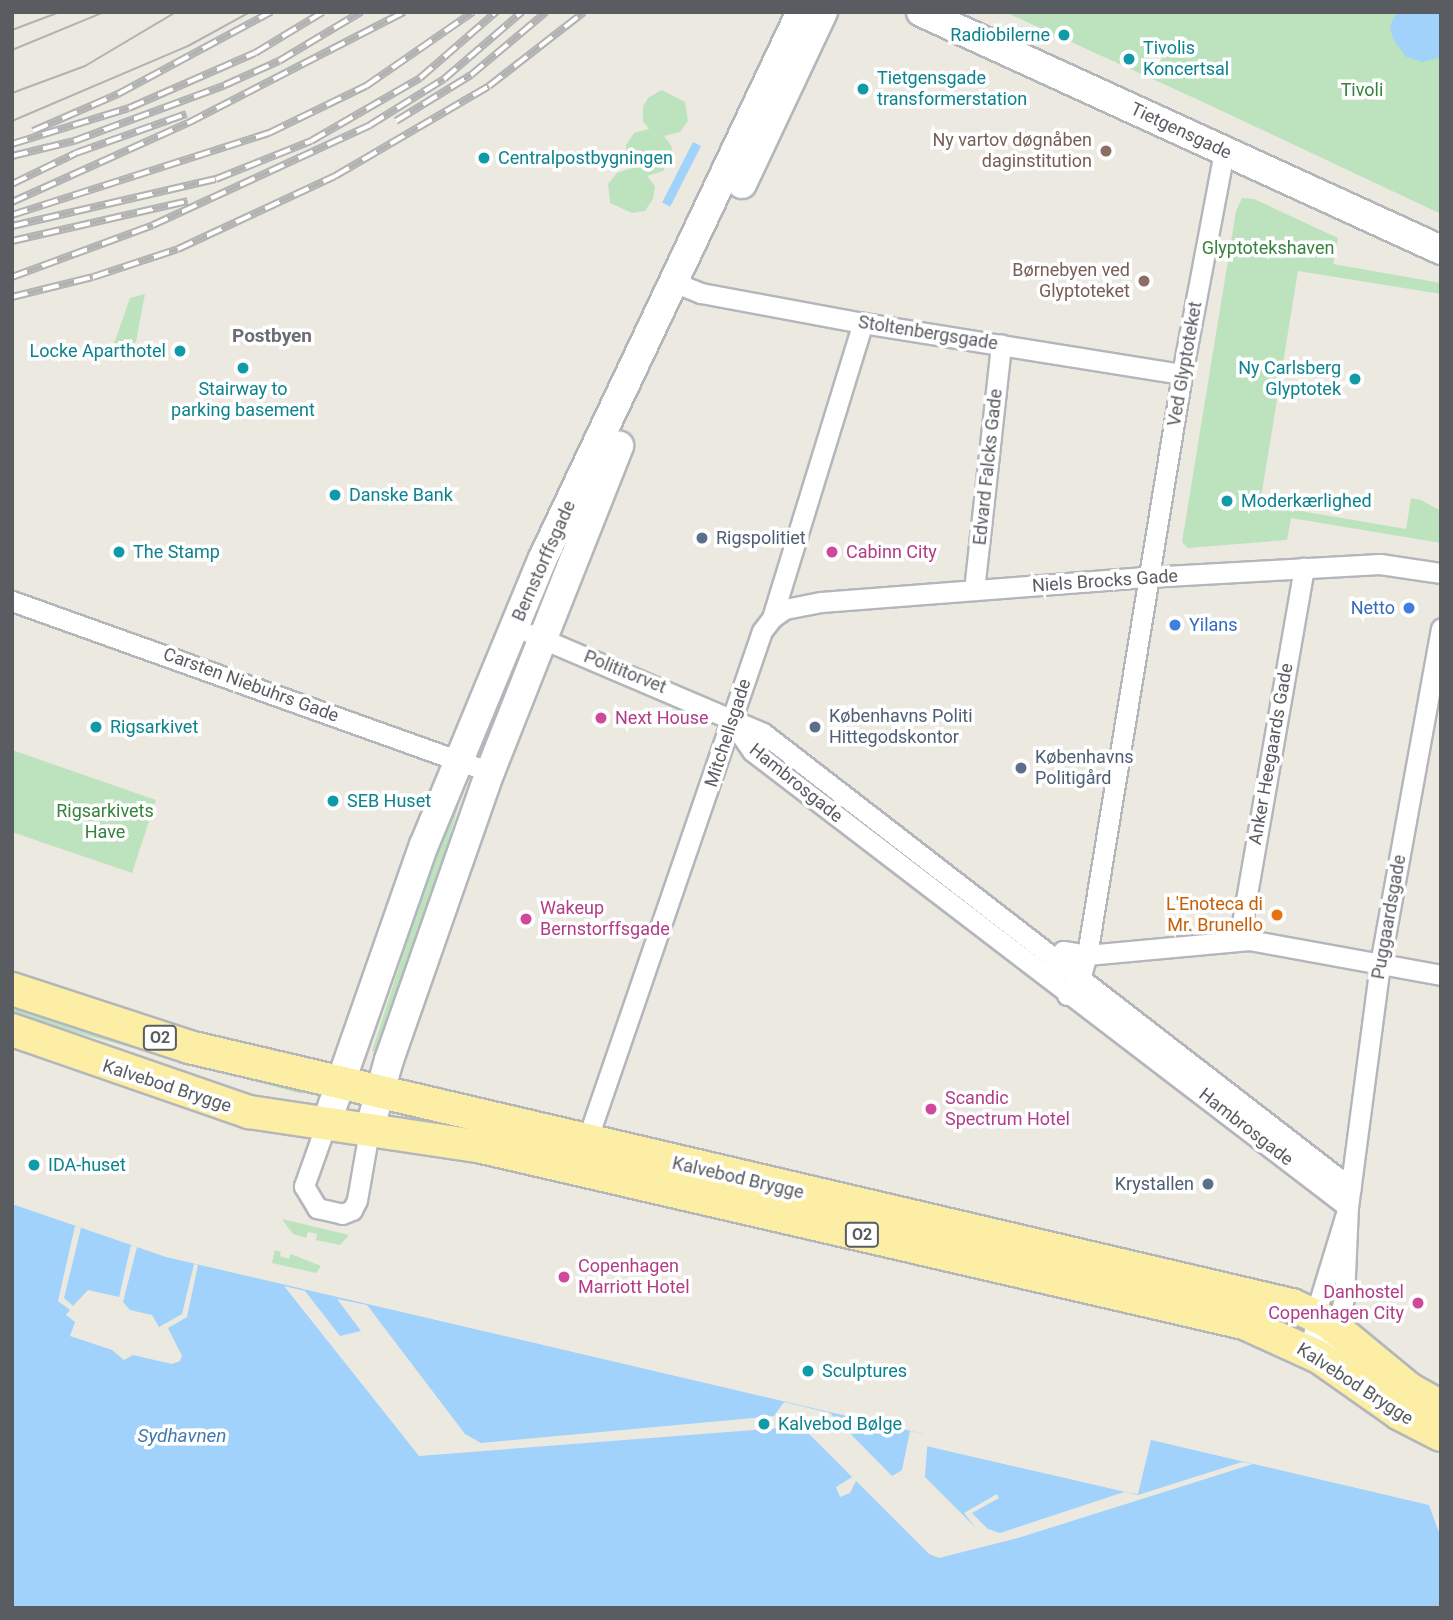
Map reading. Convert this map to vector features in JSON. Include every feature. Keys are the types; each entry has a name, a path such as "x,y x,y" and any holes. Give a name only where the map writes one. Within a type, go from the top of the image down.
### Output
{"main road":[{"name":"Kalvebod Brygge","path":"12,989 188,1047 342,1081 586,1143 1246,1293 1327,1323 1409,1389 1441,1407"},
{"name":"Kalvebod Brygge","path":"12,1030 196,1098 325,1127 493,1150 1244,1323 1319,1357 1400,1414 1441,1435"}],"street":[{"name":"Bernstorffsgade","path":"684,287 801,12"},
{"name":"Bernstorffsgade","path":"369,1131 379,1090 490,772 562,514 684,287 822,12"},
{"name":"Tietgensgade","path":"921,12 1441,250"},
{"name":"Ved Glyptoteket","path":"1080,979 1087,955 1182,374 1224,151"},
{"name":"Stoltenbergsgade","path":"684,287 863,323 1182,374"},
{"name":"Mitchellsgade","path":"586,1143 762,631 772,618 863,323"},
{"name":"Edvard Falcks Gade","path":"974,590 1001,344"},
{"name":"Niels Brocks Gade","path":"772,618 800,604 1148,577 1380,565 1441,573"},
{"name":"Anker Heegaards Gade","path":"1238,940 1304,568"},
{"name":"Carsten Niebuhrs Gade","path":"12,601 490,772"},
{"name":"Puggaardsgade","path":"1349,1198 1327,1323 1313,1335 1319,1357 1333,1346 1327,1323 1349,1198 1380,964 1441,628"},
{"name":"Bernstorffsgade","path":"325,1127 424,845 460,761 528,632"},
{"name":"Polititorvet","path":"528,632 703,703 732,722"},
{"name":"Hambrosgade","path":"732,722 763,733 1080,979 1349,1198"},
{"name":"Hambrosgade","path":"732,722 752,751 1043,977 1126,1034 1349,1198"},
{"path":"1043,977 1063,951 1087,955 1238,940 1441,975"},
{"path":"1067,995 1080,979"},
{"path":"325,1127 304,1186 317,1208 342,1214 352,1210 358,1200 369,1131"}],"green space":[{"name":"Tivoli","path":"1005,12 1441,12 1441,214 1203,102"},
{"path":"662,90 685,102 688,121 680,132 664,136 672,147 670,160 663,171 647,176 655,186 653,199 645,211 632,213 610,203 608,184 617,173 632,168 626,160 626,145 634,133 649,129 643,121 643,106 649,97"},
{"name":"Glyptotekshaven","path":"1242,198 1254,199 1338,238 1333,264 1441,283 1441,294 1298,271 1260,504 1406,529 1411,498 1421,500 1441,511 1441,543 1291,518 1287,540 1188,548 1182,542 1236,211"},
{"path":"145,294 136,342 130,344 127,354 109,358 130,298"},
{"name":"Rigsarkivets Have","path":"12,750 156,800 132,873 12,832"},
{"path":"457,787 463,790 435,888 379,1054 372,1051"},
{"path":"12,1004 158,1053 303,1087 302,1094 12,1015"},
{"path":"282,1219 349,1235 340,1245 316,1240 317,1234 308,1232 306,1238 293,1234"},
{"path":"275,1250 281,1252 280,1256 289,1259 291,1254 321,1266 316,1273 272,1263"}],"water":[{"path":"1397,12 1441,12 1441,57 1423,62 1406,57 1393,39 1390,26"},
{"path":"693,142 701,146 670,207 662,203"},
{"name":"Sydhavnen","path":"12,1204 166,1257 924,1434 926,1446 1130,1493 1138,1494 1151,1440 1429,1505 1441,1538 1441,1608 12,1608"}],"pier":[{"path":"75,1226 81,1228 64,1298 73,1306 88,1290 119,1297 131,1245 137,1247 123,1302 130,1310 152,1315 159,1327 182,1314 194,1264 198,1265 187,1317 168,1328 182,1356 180,1361 172,1364 133,1355 124,1360 112,1350 70,1336 75,1322 66,1315 70,1310 58,1301"},
{"name":"Kalvebod Bølge","path":"284,1286 305,1291 340,1336 361,1331 337,1299 367,1305 465,1434 481,1443 774,1416 784,1402 830,1413 892,1476 902,1470 910,1431 928,1435 925,1477 976,1528 964,1513 997,1494 999,1498 972,1513 988,1529 1000,1533 1124,1492 1138,1495 1242,1462 1253,1464 1018,1538 939,1558 929,1554 856,1481 850,1493 840,1497 836,1487 852,1477 808,1433 794,1427 419,1456"}],"tram line":[{"path":"12,30 60,12"},
{"path":"12,50 104,12"},
{"path":"12,93 85,66 176,12"},
{"path":"12,121 188,46 250,12"}],"railway":[{"path":"33,131 118,94 271,12"},
{"path":"12,144 129,108 255,53 323,12"},
{"path":"12,156 74,141 225,85 279,61 361,12"},
{"path":"12,202 188,123 404,12"},
{"path":"12,215 269,133 366,86 473,12"},
{"path":"12,226 216,179 311,141 420,78 496,12"},
{"path":"12,277 153,225 370,125 444,79 522,12"},
{"path":"396,121 471,75 546,12"},
{"path":"12,297 93,277 178,249 335,176 489,86 584,12"},
{"path":"12,184 76,153 186,114"},
{"path":"12,241 188,201"}],"place":[{"name":"Radiobilerne","path":"1064,35"},
{"name":"Tivolis Koncertsal","path":"1129,59"},
{"name":"Tietgensgade transformerstation","path":"863,89"},
{"name":"Ny vartov døgnåben daginstitution","path":"1106,151"},
{"name":"Centralpostbygningen","path":"484,158"},
{"name":"Børnebyen ved Glyptoteket","path":"1144,281"},
{"name":"Locke Aparthotel","path":"180,351"},
{"name":"Stairway to parking basement","path":"243,368"},
{"name":"Ny Carlsberg Glyptotek","path":"1355,379"},
{"name":"Danske Bank","path":"335,495"},
{"name":"Moderkærlighed","path":"1227,501"},
{"name":"Rigspolitiet","path":"702,538"},
{"name":"The Stamp","path":"119,552"},
{"name":"Cabinn City","path":"832,552"},
{"name":"Netto","path":"1409,608"},
{"name":"Yilans","path":"1175,625"},
{"name":"Next House","path":"601,718"},
{"name":"Rigsarkivet","path":"96,727"},
{"name":"Københavns Politi Hittegodskontor","path":"815,727"},
{"name":"Københavns Politigård","path":"1021,768"},
{"name":"SEB Huset","path":"333,801"},
{"name":"L'Enoteca di Mr. Brunello","path":"1277,915"},
{"name":"Wakeup Bernstorffsgade","path":"526,919"},
{"name":"Scandic Spectrum Hotel","path":"931,1109"},
{"name":"IDA-huset","path":"34,1165"},
{"name":"Krystallen","path":"1208,1184"},
{"name":"Copenhagen Marriott Hotel","path":"564,1277"},
{"name":"Danhostel Copenhagen City","path":"1418,1303"},
{"name":"Sculptures","path":"808,1371"},
{"name":"Kalvebod Bølge","path":"764,1424"}],"district":[{"name":"Postbyen","path":"272,336"}]}
